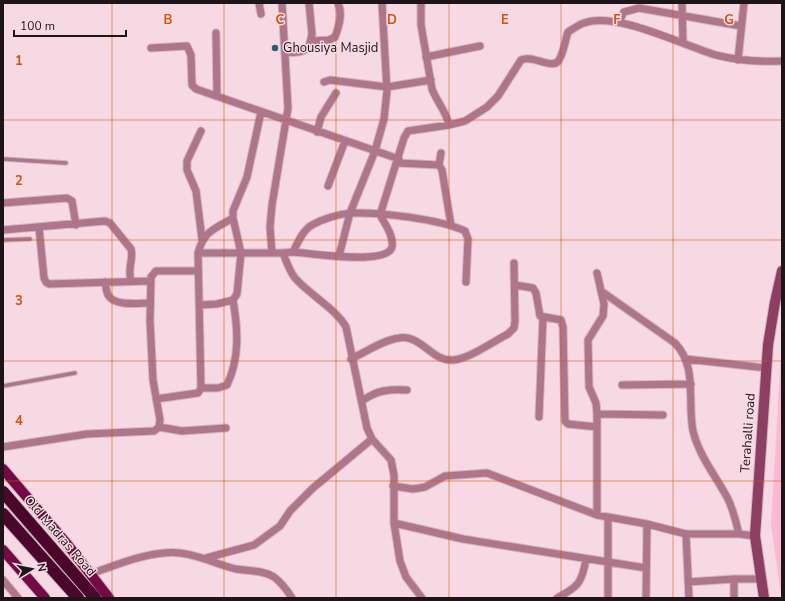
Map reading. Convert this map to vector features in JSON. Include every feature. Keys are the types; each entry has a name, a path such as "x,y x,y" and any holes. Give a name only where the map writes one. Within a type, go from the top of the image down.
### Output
{"highway":[{"name":"Old Madras Road","path":"3,492 95,598"},
{"path":"3,514 78,598"}],"main road":[{"path":"3,469 109,598"},
{"path":"3,550 45,598"}],"street":[{"path":"259,3 261,14"},
{"path":"272,253 270,227 272,205 286,121 288,88 282,3"},
{"path":"286,52 304,51 309,47 312,34 309,3"},
{"path":"311,41 328,40 335,37 339,25 341,8 338,3"},
{"path":"339,256 350,213 375,151 384,119 387,87 382,3"},
{"path":"420,3 421,25 431,80 436,99 444,109 449,125"},
{"path":"682,3 683,43"},
{"path":"738,60 744,3"},
{"path":"619,21 624,12 639,8 741,26"},
{"path":"198,253 293,252 363,258 382,256 389,253 392,247 391,236 380,215 404,138 408,131 465,121 487,107 498,96 521,60 532,57 550,64 556,64 559,60 568,32 585,22 598,20 619,21 716,55 752,63 782,61"},
{"path":"216,33 217,96"},
{"path":"151,48 187,46 191,55 192,85 196,89 375,151 398,161 439,165"},
{"path":"426,57 480,46"},
{"path":"324,82 330,80 387,87 431,80"},
{"path":"317,132 321,117 336,93"},
{"path":"200,388 218,388 226,385 232,375 238,338 233,300 237,294 241,253 233,218 236,203 247,177 261,112"},
{"path":"156,399 193,395 198,393 200,388 198,253 202,239 196,190 187,170 187,162 201,131"},
{"path":"328,186 345,141"},
{"path":"441,153 439,165 442,170 451,225"},
{"path":"3,203 67,198 72,201 74,206 76,224"},
{"path":"293,252 306,229 312,225 350,213 380,215 451,225 465,231 468,238 466,282"},
{"path":"202,239 208,232 233,218"},
{"path":"3,230 105,220 110,222 131,249 132,254 128,268 131,282"},
{"path":"39,227 46,282 49,284 151,281"},
{"path":"283,253 294,277 315,298 342,319 348,336 351,359 362,401 366,424 372,439 391,460 394,475 394,523 400,561 406,578 422,598"},
{"path":"351,359 399,337 416,341 441,359 453,360 465,357 508,334 514,328 514,263"},
{"path":"3,447 88,434 154,431 159,427 160,420 153,380 150,303 153,273 156,271 198,271"},
{"name":"Terahalli road","path":"764,598 760,579 755,536 766,368 775,302 782,271"},
{"path":"597,273 604,304 603,316 588,340 589,387 596,403 597,414 597,515"},
{"path":"105,282 108,295 113,300 120,303 150,303"},
{"path":"515,285 533,288 536,293 538,313 543,318 560,320 563,326 565,421 568,424 597,427"},
{"path":"601,291 676,343 682,350 686,359 691,384 694,431 705,460 728,500 739,534"},
{"path":"198,305 217,304 233,300"},
{"path":"539,417 543,318"},
{"path":"686,359 766,368"},
{"path":"622,384 691,384"},
{"path":"362,401 373,393 388,389 408,390"},
{"path":"597,414 663,415"},
{"path":"159,427 182,431 226,428"},
{"path":"206,558 254,545 280,526 290,511 313,488 372,439"},
{"path":"394,486 412,489 425,487 445,476 488,473 608,518 647,524 686,534 739,534 755,536"},
{"path":"608,518 608,598"},
{"path":"394,523 463,539 646,568"},
{"path":"646,598 647,524"},
{"path":"686,534 689,598"},
{"path":"90,574 146,556 165,552 206,558 235,568 263,572 274,577 292,598"},
{"path":"557,598 572,590 580,583 584,574 586,559"},
{"path":"734,579 734,598"},
{"path":"688,582 760,579"},
{"path":"3,580 18,598"}],"lane":[{"path":"3,159 66,163"},
{"path":"3,240 30,239"},
{"path":"3,386 74,373"}],"shaded area":[{"path":"782,336 782,590 780,589 771,524"}],"place":[{"name":"Ghousiya Masjid","path":"275,48"}]}
